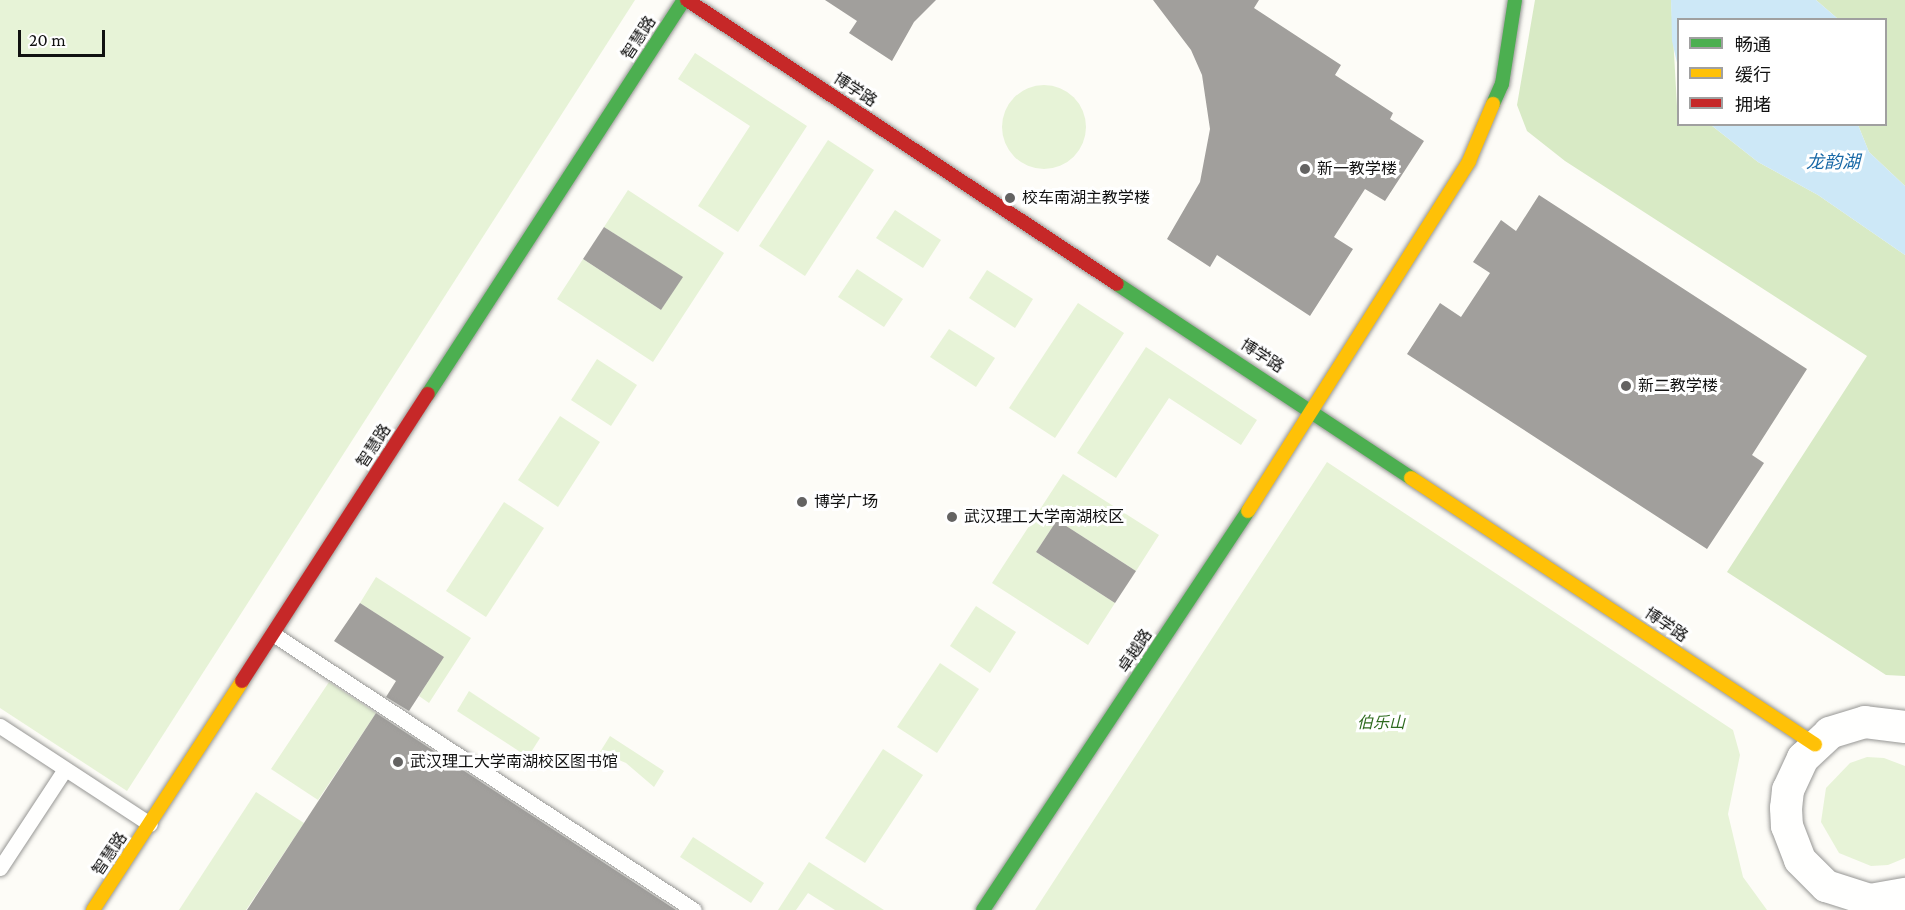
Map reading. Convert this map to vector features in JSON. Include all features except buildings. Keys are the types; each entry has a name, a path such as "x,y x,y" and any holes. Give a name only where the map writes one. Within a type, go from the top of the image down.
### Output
{"street":[{"name":"博学路","path":"685,0 1315,410 1815,744"},
{"name":"智慧路","path":"93,910 685,0"},
{"name":"卓越路","path":"983,910 1315,410 1484,133 1502,84 1515,0"},
{"path":"1875,903 1826,886 1800,860 1787,826 1788,790 1815,744 1856,724 1884,722 1905,727"}],"lane":[{"path":"273,634 694,910"},
{"path":"0,726 150,824"},
{"path":"0,868 65,769"}],"green space":[{"path":"0,0 635,0 127,791 0,708"},
{"path":"1535,0 1671,0 1677,126 1712,126 1758,162 1818,195 1905,255 1905,676 1886,675 1727,572 1867,356 1565,161 1527,131 1517,105"},
{"path":"1816,0 1905,0 1905,186 1869,152 1858,126 1887,126 1887,18 1837,18"},
{"path":"695,53 807,126 738,232 698,206 750,126 678,79"},
{"path":"1044,85 1060,88 1074,97 1083,111 1086,127 1083,143 1074,157 1060,166 1044,169 1028,166 1014,157 1005,143 1002,127 1005,111 1014,97 1028,88"},
{"path":"828,140 874,170 805,276 759,246"},
{"path":"628,190 724,253 653,362 557,299 583,259 661,310 682,277 604,227"},
{"path":"895,210 941,240 923,268 876,238"},
{"path":"857,269 903,299 884,327 838,297"},
{"path":"987,270 1033,299 1015,328 969,298"},
{"path":"1078,303 1124,333 1055,438 1009,408"},
{"path":"949,329 995,358 976,387 930,357"},
{"path":"1146,347 1257,420 1241,445 1169,398 1116,478 1077,453"},
{"path":"597,359 637,385 611,426 571,400"},
{"path":"560,416 600,442 558,507 518,480"},
{"name":"伯乐山","path":"1327,462 1733,730 1740,755 1728,814 1743,877 1767,910 1035,910"},
{"path":"1063,474 1159,535 1136,571 1057,520 1036,552 1115,603 1088,645 992,583"},
{"path":"504,502 544,528 486,617 446,591"},
{"path":"376,577 471,638 429,703 419,696 443,657 360,603"},
{"path":"976,606 1016,632 990,673 950,646"},
{"path":"940,663 979,689 937,753 897,727"},
{"path":"329,682 376,713 318,800 271,769"},
{"path":"469,691 540,738 528,757 457,711"},
{"path":"610,736 664,771 654,787 626,763 600,752"},
{"path":"883,749 923,775 865,863 825,838"},
{"path":"1867,757 1884,758 1905,766 1905,858 1888,865 1871,866 1839,853 1821,822 1826,788 1850,763"},
{"path":"256,792 304,823 246,910 179,910"},
{"path":"693,837 764,883 751,903 680,857"},
{"path":"809,862 884,910 835,910 808,893 796,910 778,910"}],"water":[{"path":"1671,0 1816,0 1837,18 1677,18 1677,63 1672,41"},
{"name":"龙韵湖","path":"1712,126 1858,126 1869,152 1905,186 1905,255 1818,195 1758,162"}],"traffic: fast":[{"path":"428,394 684,0"},
{"path":"1493,104 1502,84 1515,0"},
{"path":"1117,284 1411,478"},
{"path":"983,910 1248,511"}],"traffic: slow":[{"path":"1248,511 1469,161 1493,104"},
{"path":"1411,478 1815,744"},
{"path":"93,910 242,681"}],"traffic: jam":[{"path":"687,0 1117,284"},
{"path":"242,681 428,394"}],"place":[{"name":"新一教学楼","path":"1305,169"},
{"name":"校车南湖主教学楼","path":"1010,198"},
{"name":"新二教学楼","path":"1626,386"},
{"name":"博学广场","path":"802,502"},
{"name":"武汉理工大学南湖校区","path":"952,517"},
{"name":"武汉理工大学南湖校区图书馆","path":"398,762"}]}
